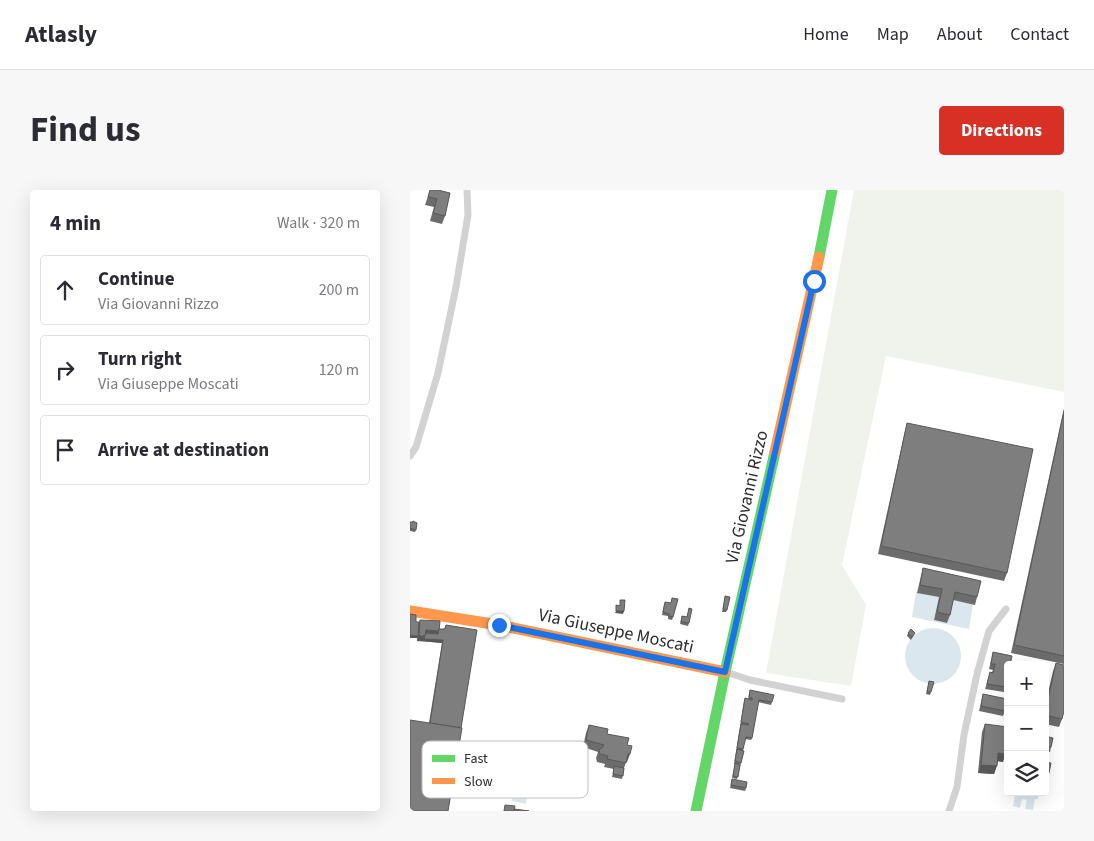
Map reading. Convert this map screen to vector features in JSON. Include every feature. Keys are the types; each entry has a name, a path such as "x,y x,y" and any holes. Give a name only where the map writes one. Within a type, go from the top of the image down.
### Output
{"street":[{"name":"Via Giovanni Rizzo","path":"696,811 725,672 814,281 832,190"},
{"name":"Via Giuseppe Moscati","path":"410,611 499,625 725,672"}],"lane":[{"path":"410,456 416,447 438,373 456,287 468,214 467,190"},
{"path":"949,811 957,787 964,736 977,674 989,631 1006,609"},
{"path":"725,672 750,680 842,699"}],"shaded area":[{"path":"854,190 1064,190 1064,392 886,356 842,565 866,605 851,686 766,673"},
{"path":"916,592 939,597 934,620 947,623 952,600 973,604 969,629 912,617"},
{"path":"928,628 938,628 953,636 959,645 961,656 959,667 953,676 938,684 928,684 917,679 910,672 905,661 905,651 910,640 917,633"},
{"path":"1015,796 1038,796 1038,799 1035,799 1033,810 1025,809 1027,800 1022,799 1020,808 1013,806"},
{"path":"512,798 527,798 526,804 512,801"}],"building":[{"path":"430,190 450,193 445,216 433,213 437,199 428,197"},
{"path":"1064,411 1064,656 1014,645"},
{"path":"907,423 1033,449 1007,573 881,546"},
{"path":"410,522 417,523 416,530 410,528"},
{"path":"923,568 981,581 977,597 955,592 950,615 937,612 942,589 920,585"},
{"path":"725,596 730,597 727,610 723,609"},
{"path":"672,598 678,599 673,617 663,612 665,602 671,603"},
{"path":"620,600 625,600 624,611 616,611 616,605 620,606"},
{"path":"689,608 692,609 689,623 681,622 682,616 687,617"},
{"path":"410,614 416,615 416,622 419,622 418,636 410,635"},
{"path":"420,620 440,621 439,631 426,630 425,636 419,636"},
{"path":"446,625 477,630 461,728 430,723 443,640 424,639 426,633 438,634 439,629 445,629"},
{"path":"911,629 915,633 912,637 908,633"},
{"path":"993,652 1012,656 1011,661 1004,661 1004,687 987,684 990,672 993,673 995,664 991,664"},
{"path":"1056,663 1064,665 1064,711 1062,719 1049,716 1049,694"},
{"path":"929,681 934,682 931,692 927,692"},
{"path":"750,690 774,695 772,702 759,700 752,738 746,737 743,749 737,748 741,724 749,724 741,722 745,698 752,700 749,697"},
{"path":"983,694 1004,698 1004,711 981,706"},
{"path":"410,720 462,728 460,741 422,741 422,798 450,798 448,811 410,811"},
{"path":"985,724 1004,726 1004,754 998,753 997,766 981,765"},
{"path":"589,725 608,729 607,734 629,738 627,745 632,746 626,763 607,759 608,756 600,754 599,750 604,745 586,740"},
{"path":"1049,737 1053,738 1051,747 1049,747"},
{"path":"737,749 744,751 741,763 735,761"},
{"path":"735,763 740,765 738,777 733,776"},
{"path":"614,766 624,768 623,776 613,774"},
{"path":"732,779 747,782 746,788 731,785"},
{"path":"505,805 515,806 514,811 504,811"}],"traffic: fast":[{"path":"819,257 832,190"},
{"path":"696,811 725,672 775,452"}],"traffic: slow":[{"path":"775,452 819,257"},
{"path":"410,611 499,625 725,672"}],"route":[{"path":"499,625 725,672 814,281"}]}
